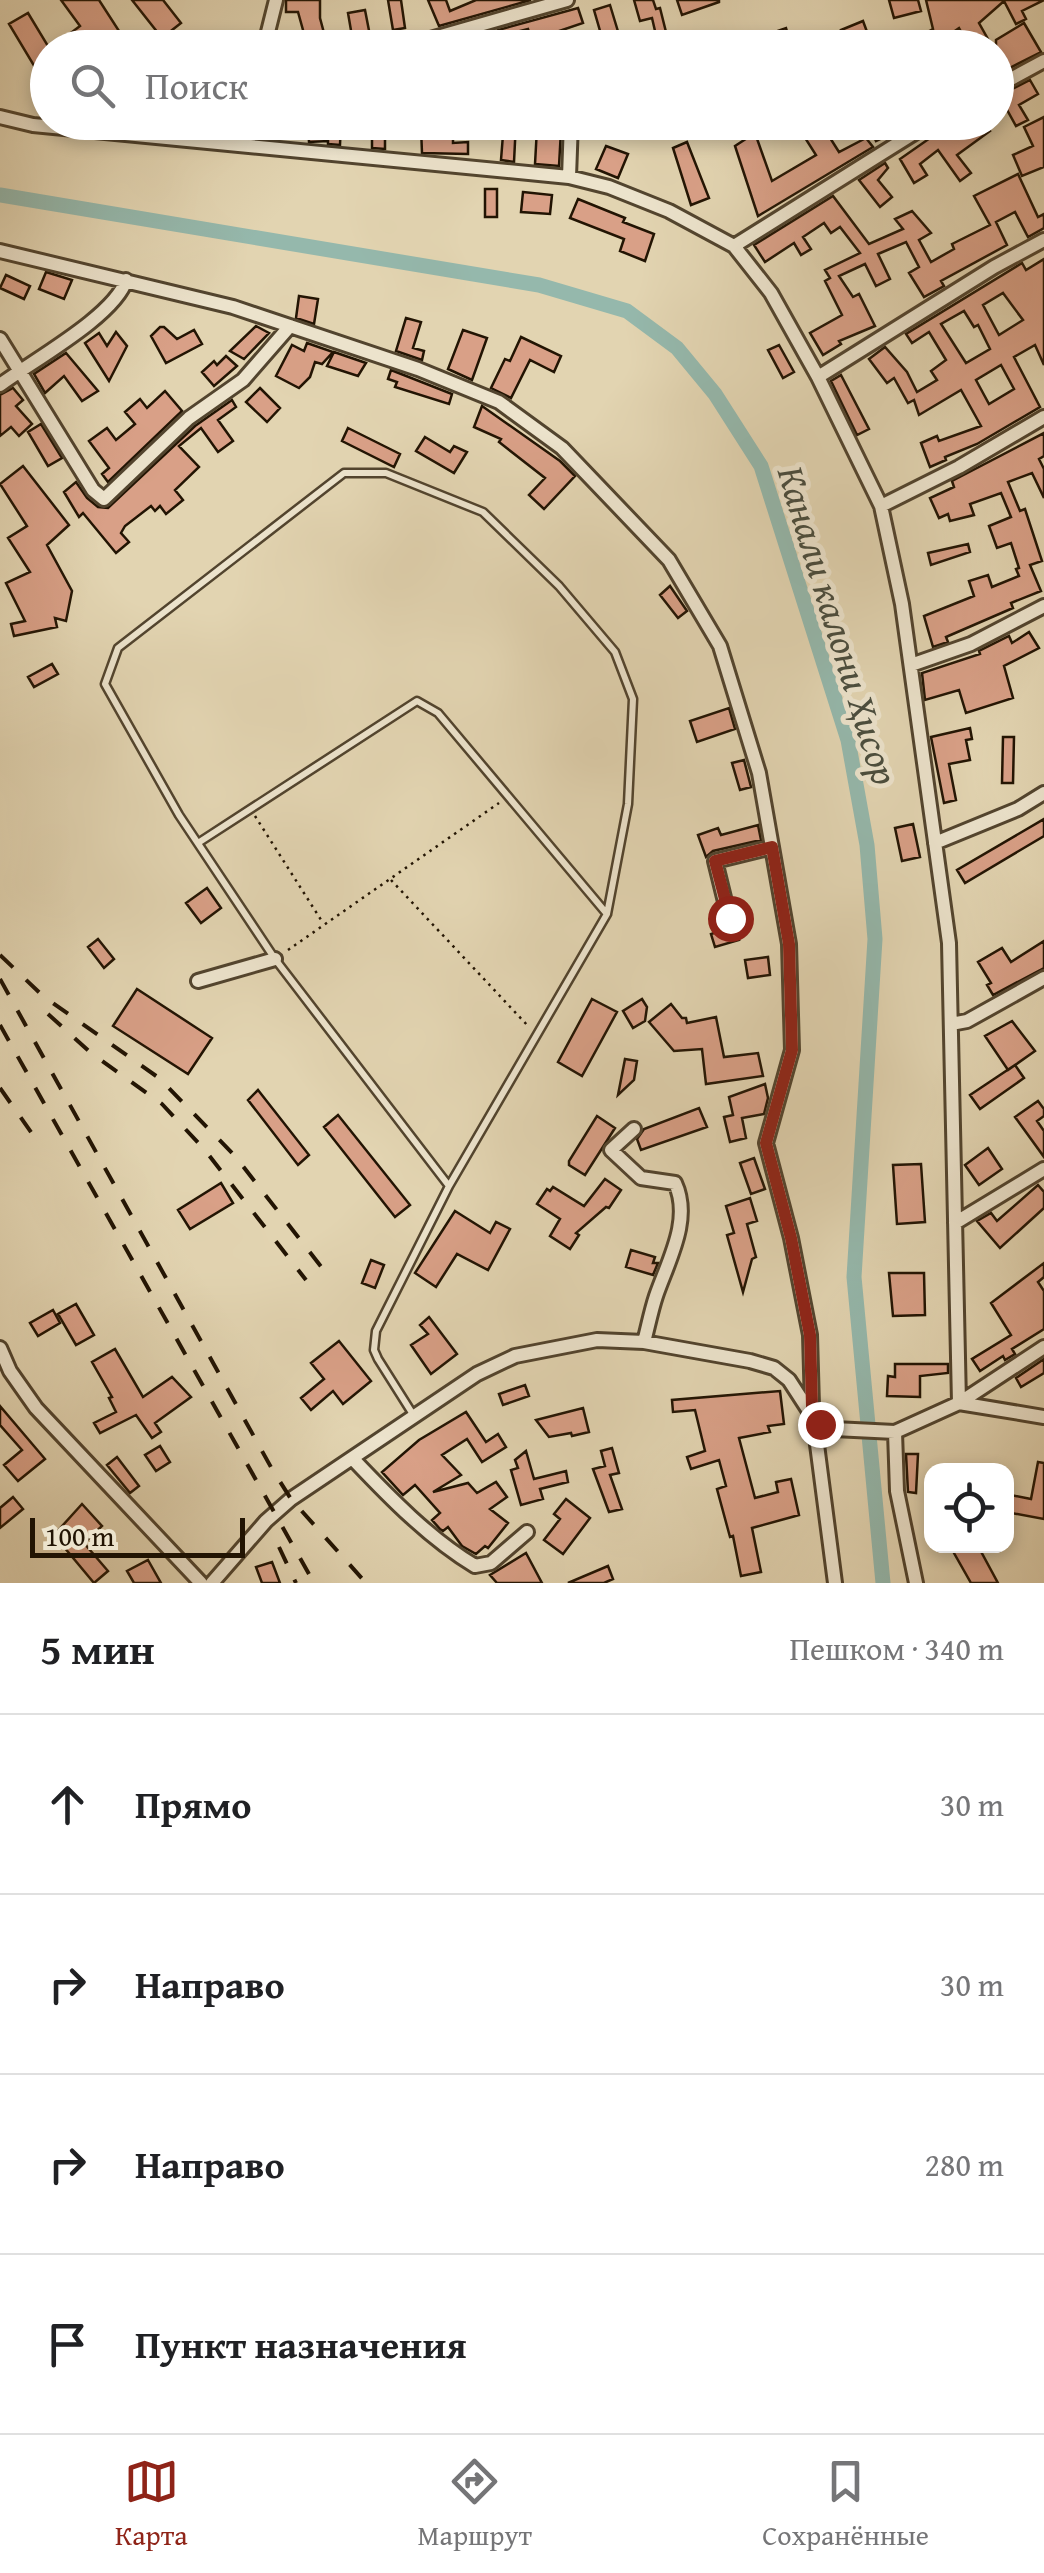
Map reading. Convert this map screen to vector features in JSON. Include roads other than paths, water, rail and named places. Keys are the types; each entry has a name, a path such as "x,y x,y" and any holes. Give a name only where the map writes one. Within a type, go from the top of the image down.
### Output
{"street":[{"path":"268,30 276,0"},
{"path":"462,30 567,0"},
{"path":"1014,77 1044,61"},
{"path":"0,116 30,124"},
{"path":"188,140 569,177 609,187 669,211 734,246 772,293 818,377 880,506 902,604 950,943 959,1404"},
{"path":"569,177 570,140"},
{"path":"734,246 903,140"},
{"path":"818,377 1044,240"},
{"path":"0,252 233,308 418,368 498,402 562,448 669,560 720,646 758,773 789,944 792,1050 766,1143 791,1238 810,1335 812,1406 835,1583"},
{"path":"0,385 94,320 123,289 126,280"},
{"path":"0,339 104,500 189,418 243,380 290,326"},
{"path":"880,506 959,467 1044,417"},
{"path":"910,665 971,644 1044,606"},
{"path":"936,844 1018,809 1044,792"},
{"path":"730,918 715,861 772,847"},
{"path":"198,981 275,959"},
{"path":"951,1024 968,1020 1044,978"},
{"path":"634,1129 610,1150 641,1178 675,1183 680,1192 678,1241 656,1296 644,1342"},
{"path":"955,1223 1044,1169"},
{"path":"212,1583 274,1512 477,1374 515,1356 597,1340 644,1342 750,1360 774,1368 789,1380 816,1419 834,1429 888,1432 959,1404 1044,1346"},
{"path":"0,1348 10,1371 36,1408 201,1583"},
{"path":"959,1404 1044,1417"},
{"path":"888,1432 916,1583"},
{"path":"354,1460 393,1501 458,1556 476,1566 491,1563 526,1532"}],"lane":[{"path":"414,1417 378,1359 374,1350 376,1332 450,1186 606,914 628,804 633,698 615,652 559,586 483,512 386,473 344,473 118,648 105,684 198,843 275,959 450,1186"},
{"path":"198,843 417,701 438,713 606,914"}],"waterway":[{"name":"Канали калони Ҳисор","path":"0,195 539,285 627,311 677,348 715,394 761,466 848,740 867,845 875,939 854,1277 883,1583"}],"railway":[{"path":"0,955 43,996 159,1078 235,1156 323,1269"},
{"path":"0,979 272,1469 291,1499 366,1583"},
{"path":"48,1014 91,1053 162,1104 204,1149 306,1280"},
{"path":"0,1025 314,1583"},
{"path":"0,1088 40,1145"},
{"path":"279,1547 296,1583"}]}
